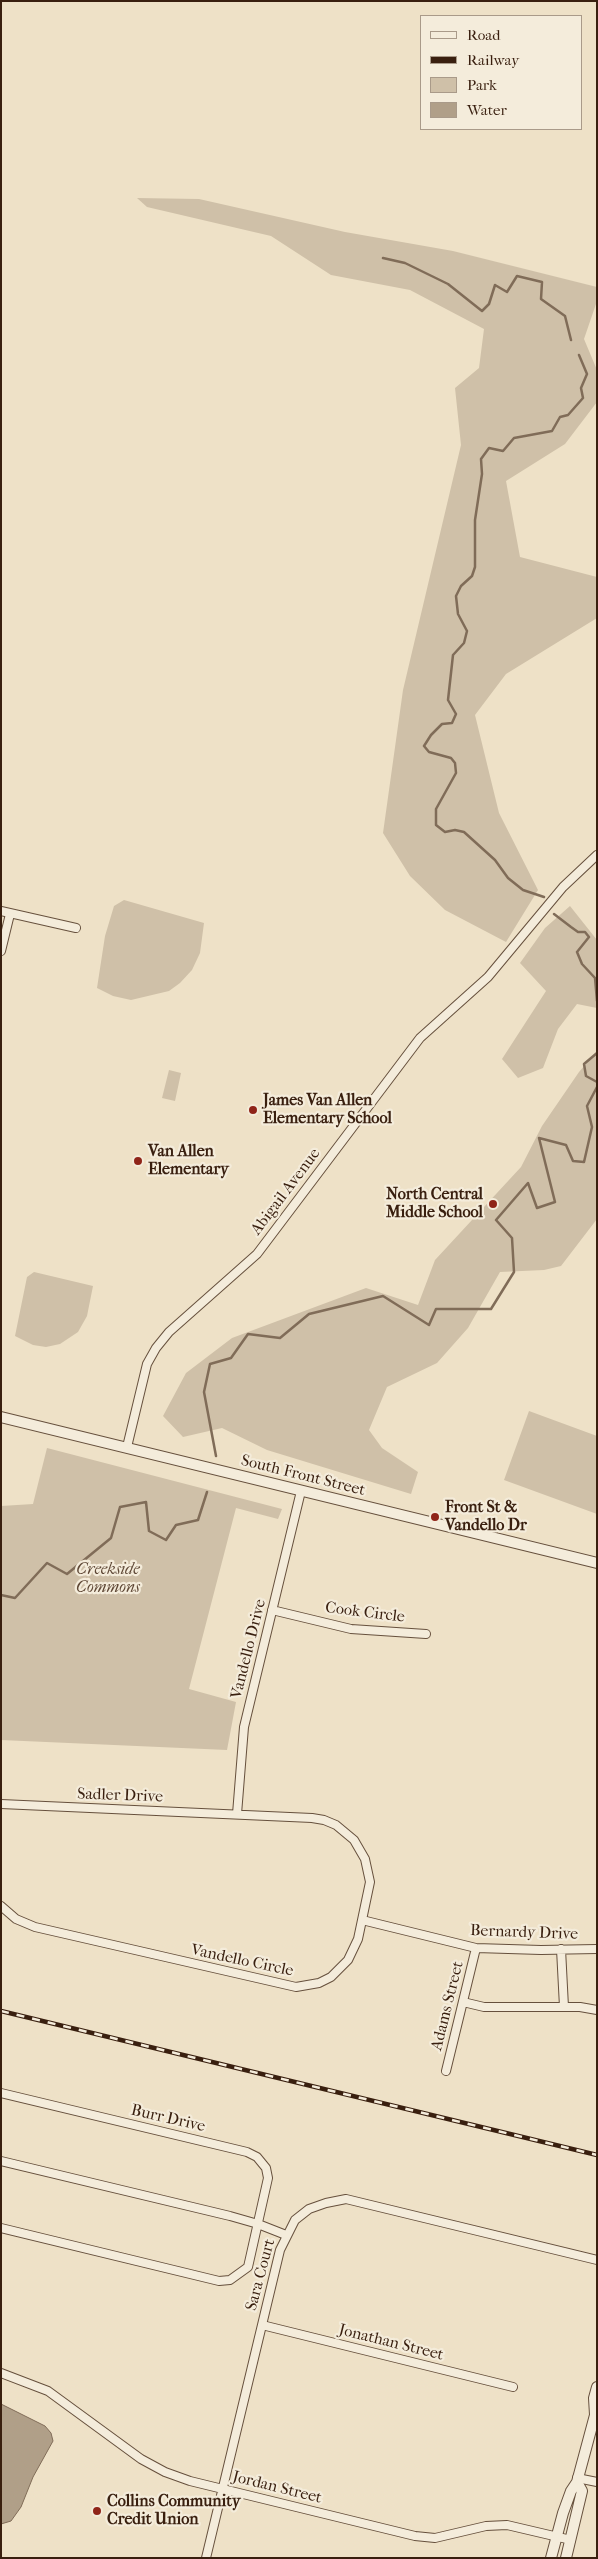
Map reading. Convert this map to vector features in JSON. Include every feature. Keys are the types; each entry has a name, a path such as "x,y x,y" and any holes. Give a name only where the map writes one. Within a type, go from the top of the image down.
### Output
{"street":[{"name":"Abigail Avenue","path":"127,1447 147,1364 156,1348 169,1332 257,1254 420,1038 488,977 563,887 597,855"},
{"path":"1,912 76,928"},
{"path":"1,951 10,914"},
{"name":"South Front Street","path":"1,1417 597,1563"},
{"name":"Vandello Drive","path":"237,1814 244,1727 301,1491"},
{"name":"Cook Circle","path":"272,1610 351,1629 426,1634"},
{"name":"Sadler Drive","path":"1,1804 237,1814"},
{"name":"Vandello Circle","path":"1,1906 16,1920 35,1927 296,1988 319,1983 340,1969 354,1949 369,1890 368,1870 361,1849 345,1831 324,1820 237,1814"},
{"name":"Bernardy Drive","path":"362,1920 476,1948 597,1949"},
{"name":"Adams Street","path":"446,2072 476,1948"},
{"path":"562,1949 564,2008"},
{"path":"463,2002 484,2007 597,2010"},
{"name":"Burr Drive","path":"1,2093 258,2156 266,2168 268,2178 248,2267 230,2280 219,2281 1,2228"},
{"path":"1,2161 258,2224 286,2235"},
{"name":"Sara Court","path":"206,2558 280,2250 295,2220 310,2209 326,2203 346,2200 597,2260"},
{"name":"Jonathan Street","path":"262,2325 513,2387"},
{"name":"Jordan Street","path":"1,2373 26,2380 48,2391 141,2459 165,2472 222,2489 416,2536 435,2538 486,2526 507,2525 571,2540"},
{"path":"551,2558 570,2491 577,2480 596,2414 594,2398 597,2387"},
{"path":"577,2480 597,2482"},
{"path":"566,2558 582,2492 577,2480"}],"green space":[{"path":"137,198 199,199 345,232 453,251 597,287 597,301 584,339 597,370 597,402 565,444 506,481 520,557 597,577 597,618 506,674 475,715 499,813 538,890 506,942 445,910 410,876 383,833 403,690 461,445 455,388 479,368 484,329 410,290 331,275 271,236 147,207"},
{"path":"124,900 204,923 200,953 192,970 180,983 169,991 131,1000 113,996 97,988 105,936 114,906"},
{"path":"570,906 597,940 597,1008 577,1004 558,1029 543,1068 518,1078 502,1059 546,991 520,963 545,928"},
{"path":"597,1051 597,1219 561,1266 544,1270 500,1272 468,1328 437,1363 387,1387 369,1430 382,1448 418,1472 411,1494 267,1450 222,1428 183,1437 163,1416 186,1373 232,1338 366,1288 418,1305 435,1260 521,1167 542,1126 579,1072"},
{"path":"169,1070 181,1073 175,1101 162,1098"},
{"path":"34,1272 93,1286 87,1316 78,1332 60,1344 46,1347 33,1345 15,1336 27,1277"},
{"path":"529,1411 597,1436 597,1514 504,1480"},
{"name":"Creekside Commons","path":"47,1448 282,1509 278,1519 236,1508 189,1689 236,1702 227,1750 1,1740 1,1506 33,1504"}],"water":[{"path":"1,2404 45,2426 51,2433 53,2441 33,2477 21,2507 11,2521 1,2524"}],"waterway":[{"path":"383,258 405,263 448,284 482,311 489,304 495,285 507,292 517,276 542,282 541,299 565,316 571,340"},
{"path":"544,897 523,890 508,878 495,860 464,832 455,830 445,832 436,825 436,809 456,773 455,763 451,758 429,752 424,746 431,735 442,724 452,723 456,714 448,700 453,655 464,643 467,631 458,614 456,596 461,586 472,576 475,567 475,520 482,474 481,459 489,448 503,451 514,438 552,431 560,417 568,415 583,398 581,388 587,374 579,355"},
{"path":"554,914 578,932 585,932 589,937 577,952 582,964 595,978 597,1001"},
{"path":"597,1053 584,1064 586,1076 597,1082"},
{"path":"216,1456 204,1392 210,1364 231,1358 248,1334 280,1338 309,1314 383,1296 429,1325 436,1309 491,1309 514,1272 512,1238 496,1220 528,1183 537,1208 555,1202 539,1138 566,1145 573,1161 584,1162 592,1127 587,1106 597,1087"},
{"path":"1,1595 15,1598 47,1563 67,1574 111,1538 120,1507 146,1502 149,1531 166,1540 176,1525 198,1520 207,1492"}],"railway":[{"path":"1,2011 597,2155"}],"place":[{"name":"James Van Allen Elementary School","path":"253,1110"},
{"name":"Van Allen Elementary","path":"138,1161"},
{"name":"North Central Middle School","path":"493,1204"},
{"name":"Front St & Vandello Dr","path":"435,1517"},
{"name":"Collins Community Credit Union","path":"97,2511"}]}
